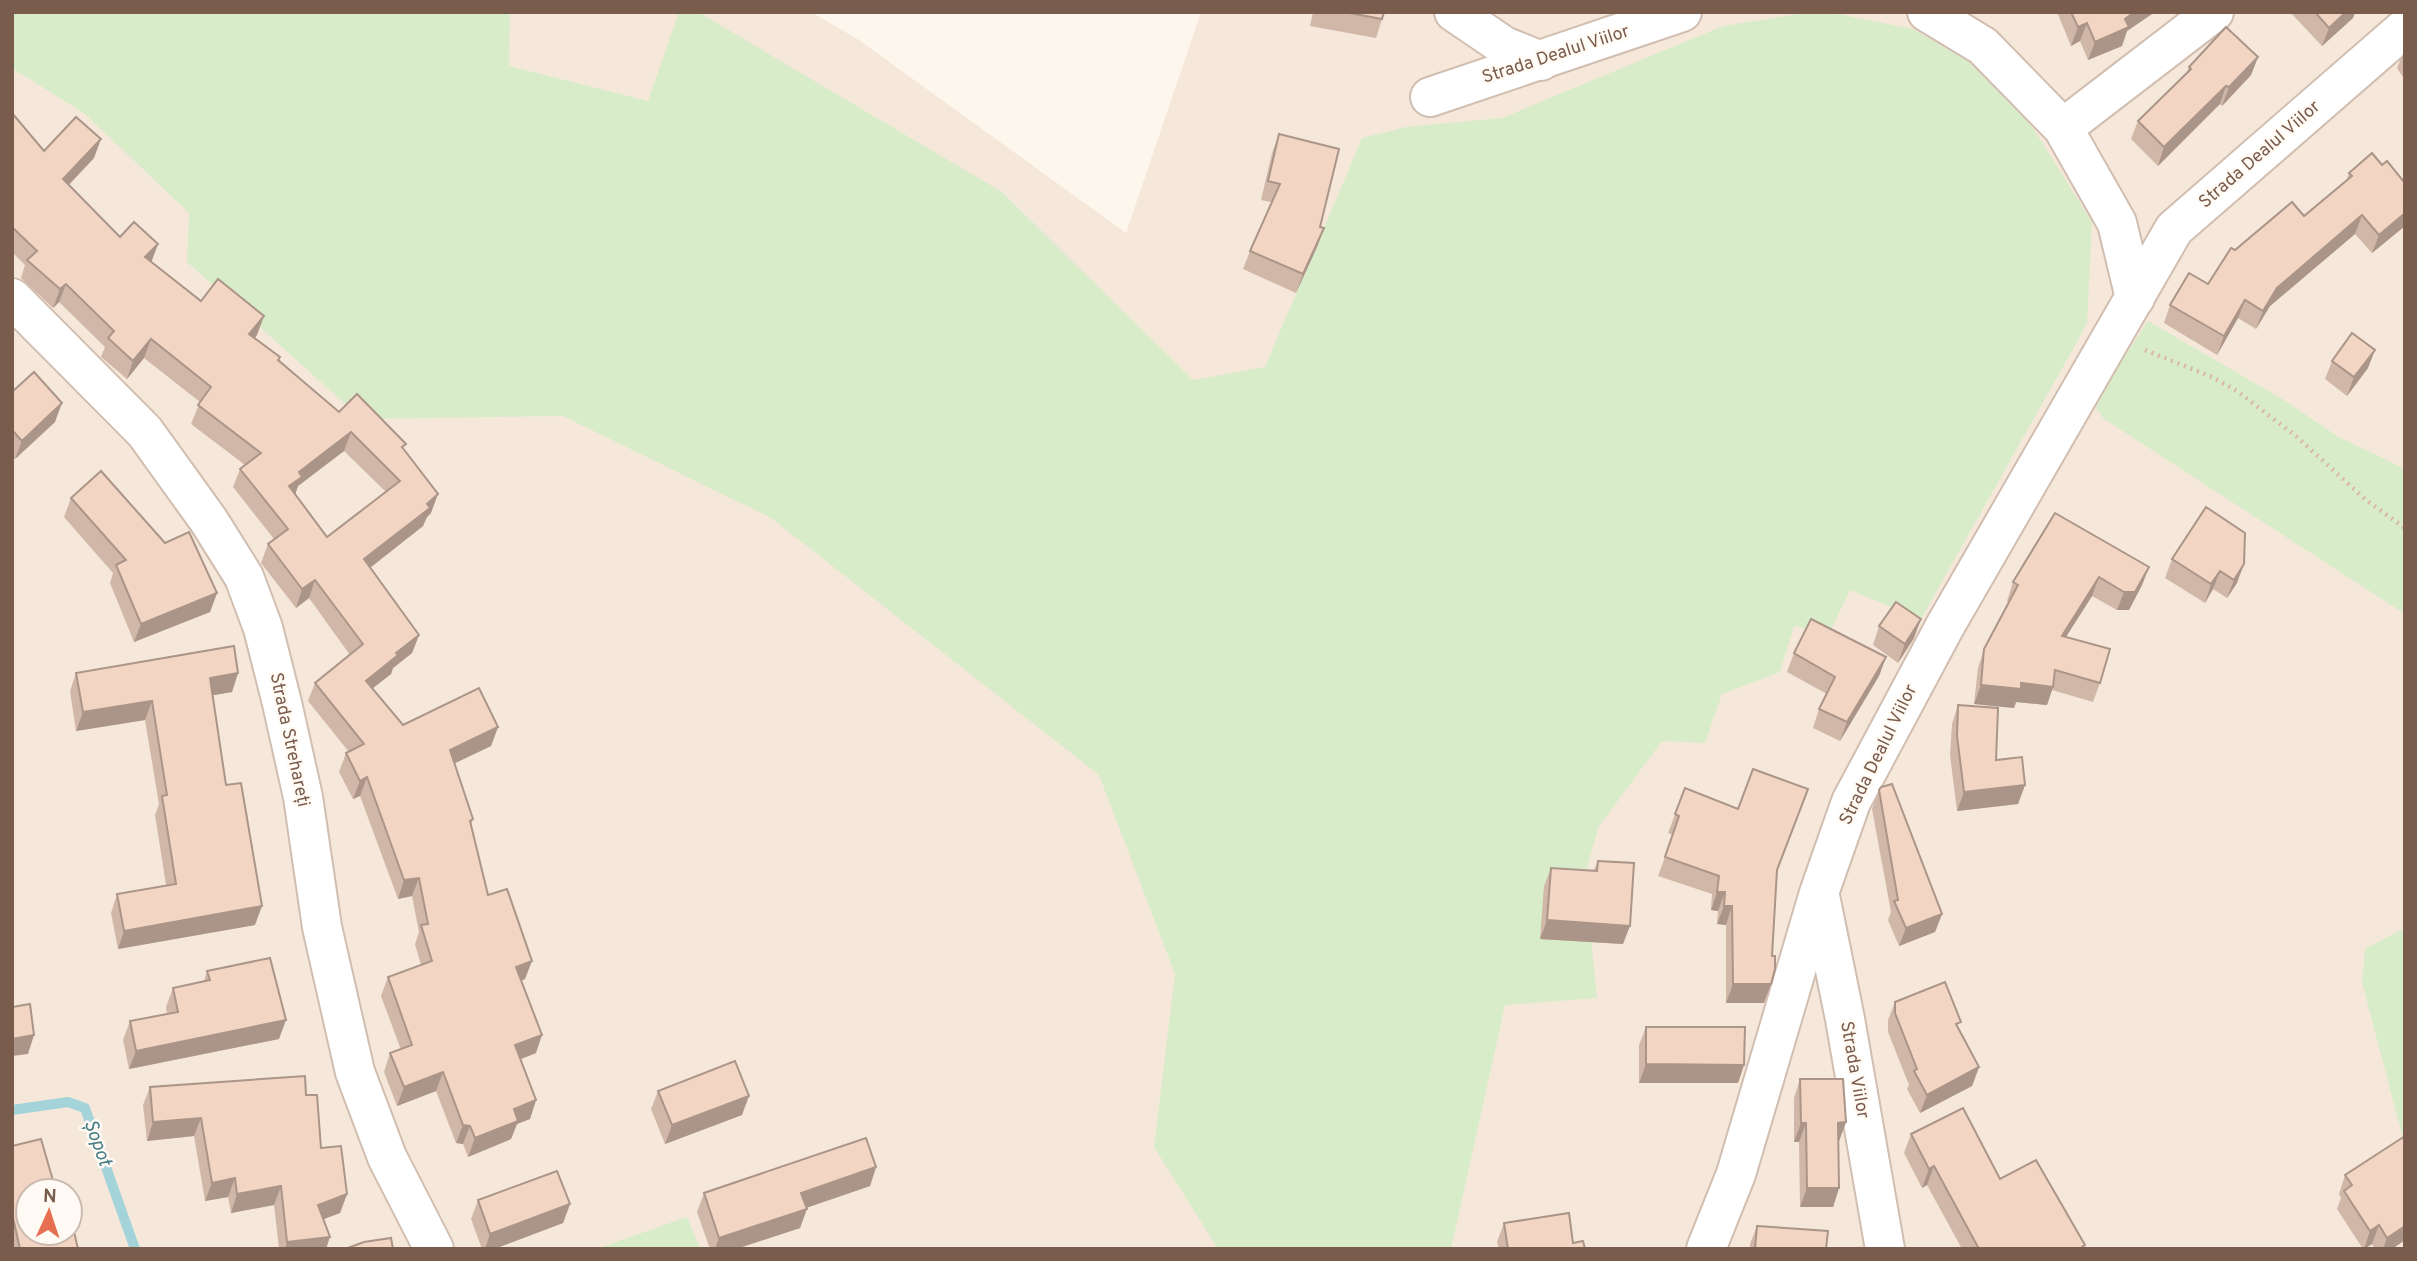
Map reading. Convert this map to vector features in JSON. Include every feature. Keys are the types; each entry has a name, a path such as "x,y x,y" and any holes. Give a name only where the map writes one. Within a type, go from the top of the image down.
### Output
{"street":[{"path":"1454,12 1504,46 1541,61"},
{"name":"Strada Dealul Viilor","path":"1430,97 1682,12"},
{"path":"1927,12 1983,47 2063,128 2117,223 2134,298"},
{"path":"2063,128 2214,12"},
{"name":"Strada Dealul Viilor","path":"1706,1249 1736,1174 1819,893 1851,802 1945,625 2174,229 2405,28"},
{"name":"Strada Strehareți","path":"21,319 145,432 209,521 244,577 263,628 297,771 322,927 355,1072 387,1157 434,1249"},
{"name":"Strada Viilor","path":"1819,893 1845,1019 1885,1249"}],"path":[{"path":"2113,335 2212,377 2237,391 2297,438 2358,493 2405,528"}],"shaded area":[{"path":"12,12 811,12 859,40 1126,233 1201,12 2405,12 2405,1249 12,1249"}],"green space":[{"path":"12,12 510,12 509,66 648,101 679,12 698,12 1002,192 1193,380 1265,367 1362,138 1406,127 1502,118 1723,26 1811,12 1828,12 1913,29 1984,71 2033,128 2092,222 2087,324 1921,619 1850,590 1829,634 1794,626 1780,672 1722,694 1705,743 1662,741 1599,826 1585,875 1597,998 1505,1005 1451,1249 1218,1249 1154,1147 1175,974 1099,775 771,518 563,416 362,419 187,262 189,213 85,114 12,68"},
{"path":"2148,321 2284,400 2337,436 2405,469 2405,614 2104,419 2093,404"},
{"path":"2405,928 2405,1146 2362,982 2365,949"},
{"path":"687,1217 700,1249 596,1249"}],"building":[{"path":"1344,12 1384,12 1382,19"},
{"path":"2071,12 2134,12 2125,19 2129,27 2095,42 2087,23 2078,27"},
{"path":"2315,12 2346,12 2329,28"},
{"path":"2226,27 2258,57 2164,147 2138,121 2191,69 2189,67"},
{"path":"12,113 44,151 76,117 101,139 63,179 120,237 134,222 158,244 145,257 201,301 218,279 264,316 249,334 280,357 278,360 339,412 357,394 406,444 402,447 438,494 427,504 430,508 364,559 419,635 366,681 403,725 479,688 498,727 450,750 473,819 470,821 488,895 507,889 532,961 516,967 542,1035 515,1045 536,1100 514,1109 518,1121 475,1138 470,1126 463,1125 443,1072 404,1087 390,1053 412,1045 388,977 432,961 421,925 428,924 419,878 404,880 367,777 360,781 346,753 364,744 315,683 363,644 315,580 302,589 268,544 288,529 240,469 261,453 198,405 211,387 151,339 133,361 108,338 114,331 66,284 60,289 27,260 37,251 12,227","holes":["351,432 400,481 327,537 289,486 302,477 299,472"]},
{"path":"1279,134 1339,149 1320,227 1324,228 1303,274 1250,251 1280,184 1268,181"},
{"path":"2372,153 2382,165 2387,161 2405,183 2405,213 2379,235 2362,215 2277,288 2263,311 2245,300 2224,336 2170,305 2189,273 2208,284 2231,248 2235,250 2292,202 2304,216 2352,176 2349,173"},
{"path":"2352,333 2375,350 2354,377 2332,361"},
{"path":"34,372 62,403 22,441 12,430 12,392"},
{"path":"101,471 165,543 189,532 217,593 141,624 116,565 126,560 71,498"},
{"path":"2206,507 2245,533 2244,564 2234,580 2220,571 2211,584 2172,559"},
{"path":"2055,513 2149,567 2135,592 2124,592 2099,577 2062,636 2110,649 2100,683 2055,670 2053,687 2021,683 2021,689 1981,685 1984,649 2018,585 2013,582"},
{"path":"1896,602 1921,619 1905,644 1879,626"},
{"path":"1811,619 1886,657 1847,722 1819,709 1835,677 1794,653"},
{"path":"234,646 238,673 210,678 226,785 241,783 262,906 124,931 117,894 176,884 162,796 167,795 152,701 83,712 76,673"},
{"path":"1958,705 1998,708 1996,760 2022,757 2025,785 1964,792 1957,736"},
{"path":"1753,769 1808,789 1777,870 1772,956 1775,956 1775,969 1771,984 1733,984 1732,906 1724,906 1725,892 1717,892 1719,876 1665,857 1679,816 1675,814 1685,788 1738,809"},
{"path":"1892,784 1942,914 1906,928 1894,901 1898,900 1879,790"},
{"path":"1598,861 1634,863 1630,926 1547,920 1551,868 1597,871"},
{"path":"270,958 286,1020 136,1051 130,1021 178,1012 173,988 210,980 207,971"},
{"path":"1945,982 1961,1022 1956,1024 1979,1067 1927,1095 1914,1071 1917,1069 1895,1013 1895,1002"},
{"path":"30,1004 34,1035 12,1039 12,1007"},
{"path":"1646,1027 1745,1027 1744,1065 1646,1064"},
{"path":"735,1061 749,1096 672,1125 658,1091"},
{"path":"305,1076 306,1095 317,1095 321,1148 341,1146 347,1194 318,1205 330,1237 287,1242 281,1186 237,1194 235,1178 212,1183 201,1118 153,1122 150,1087"},
{"path":"1800,1079 1843,1079 1846,1122 1838,1123 1839,1188 1807,1188 1806,1123 1801,1123"},
{"path":"1963,1108 2000,1179 2036,1160 2085,1245 2079,1249 1979,1249 1934,1166 1929,1169 1911,1134"},
{"path":"2405,1136 2405,1226 2387,1238 2379,1225 2370,1231 2344,1191 2352,1185 2345,1175"},
{"path":"866,1138 876,1167 801,1193 807,1209 719,1238 704,1193"},
{"path":"41,1139 52,1177 14,1177 14,1222 12,1213 12,1146"},
{"path":"557,1171 570,1204 490,1234 478,1200"},
{"path":"1569,1213 1573,1243 1583,1241 1585,1249 1508,1249 1504,1223"},
{"path":"1757,1226 1828,1231 1826,1249 1755,1249"},
{"path":"391,1238 393,1249 345,1249 364,1242"},
{"path":"20,1247 78,1249 20,1249"}],"waterway":[{"name":"Șopot","path":"12,1110 68,1102 85,1108 135,1249"}]}
